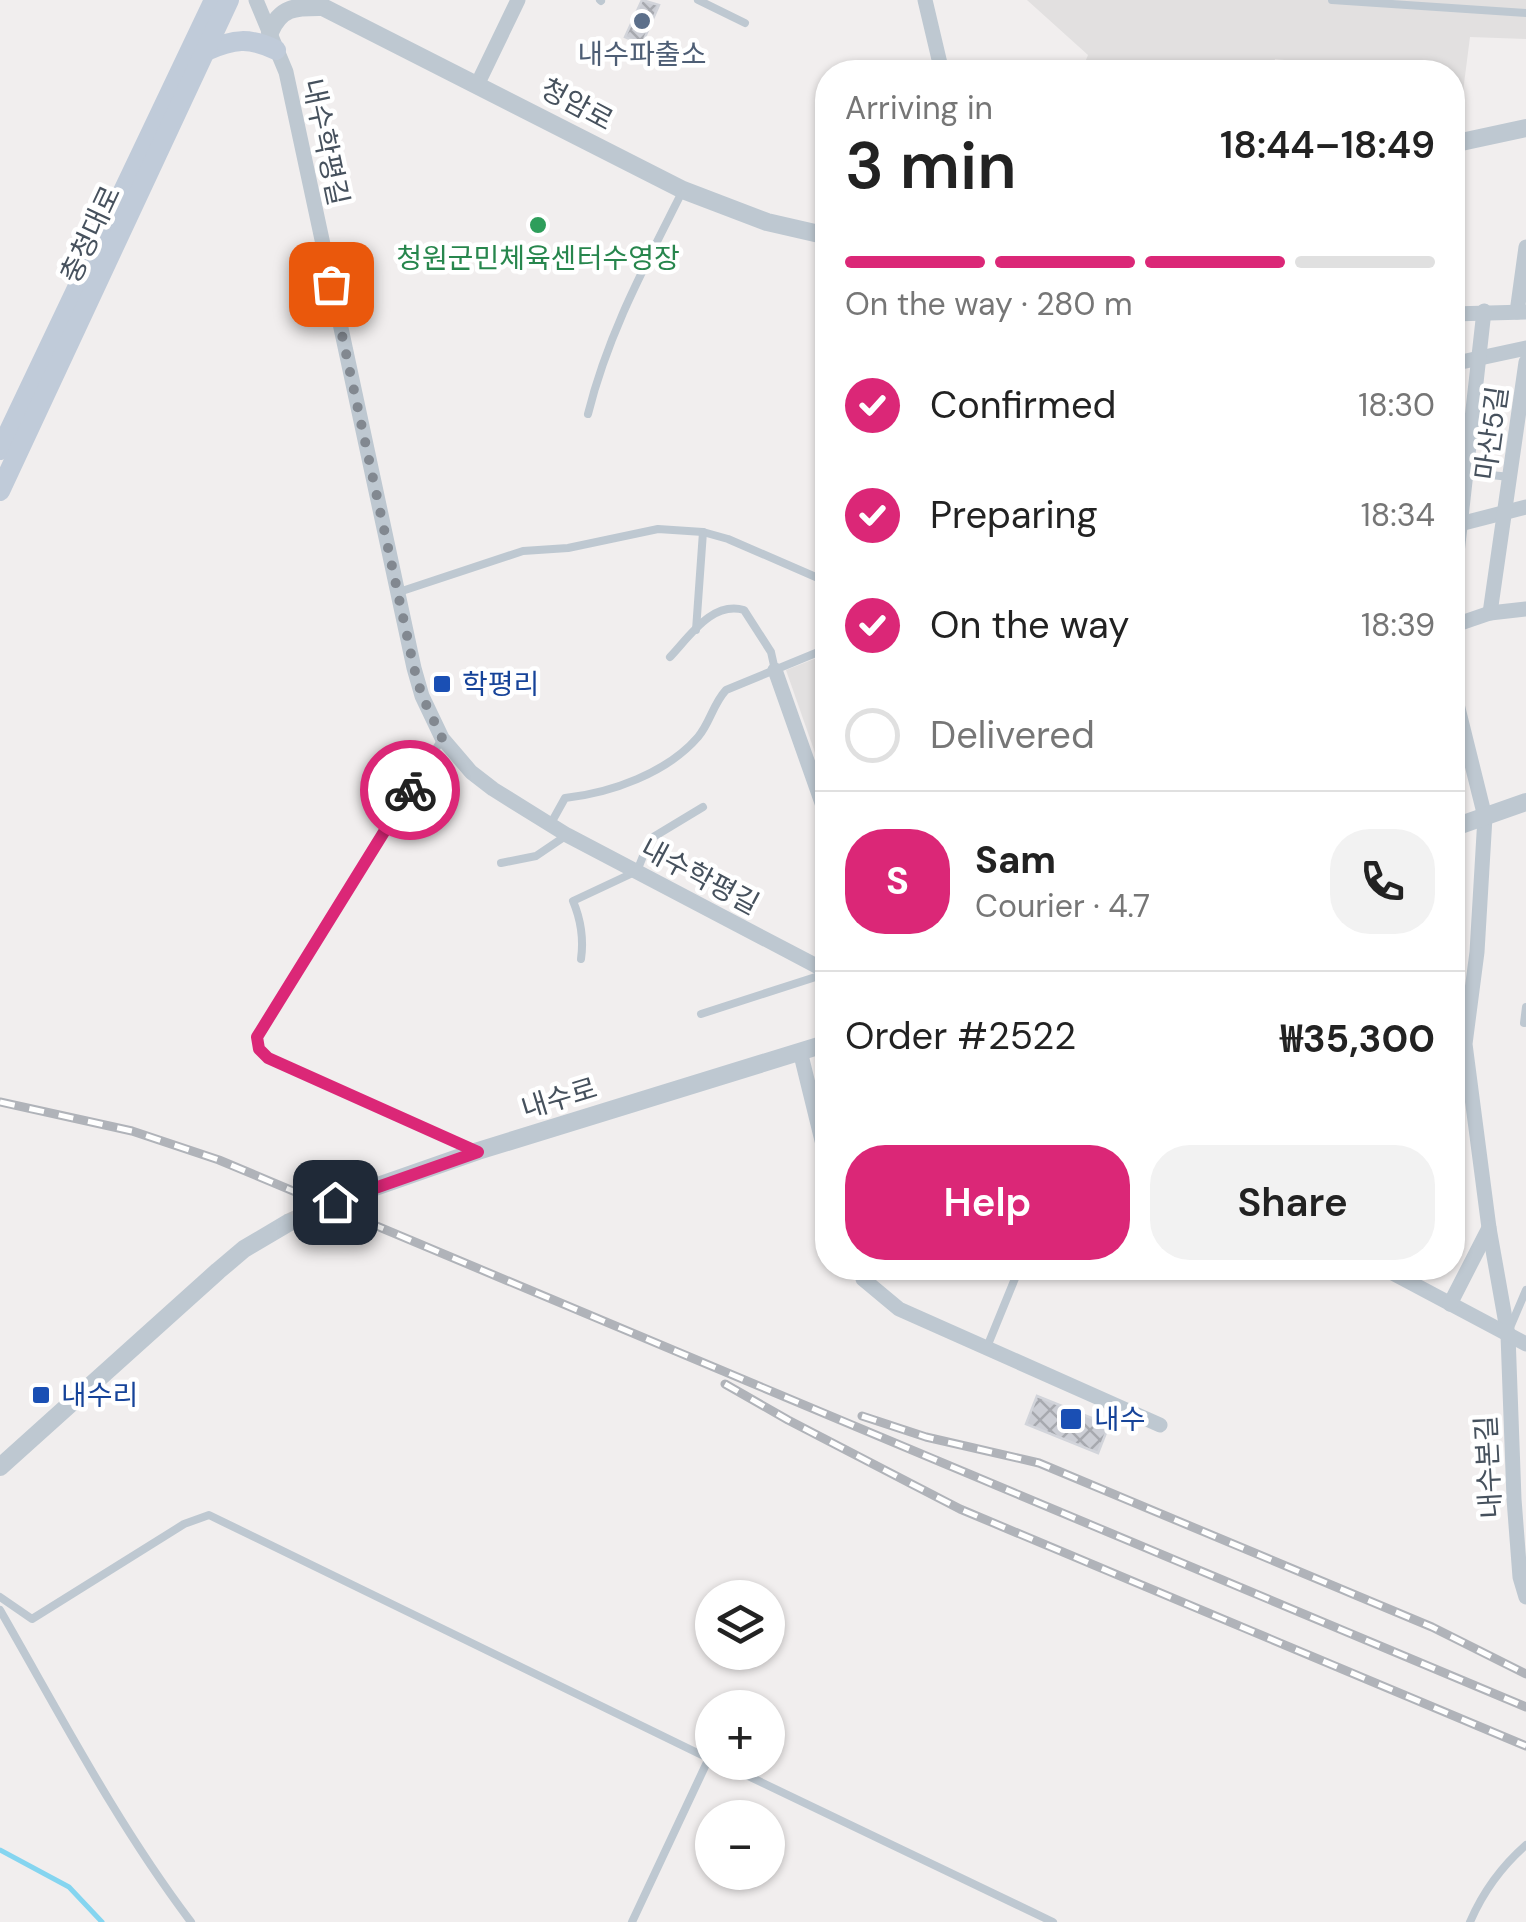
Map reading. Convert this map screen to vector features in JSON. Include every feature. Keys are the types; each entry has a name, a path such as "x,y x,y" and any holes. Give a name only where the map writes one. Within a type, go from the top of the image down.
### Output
{"main road":[{"name":"충청대로","path":"0,450 214,0"},
{"name":"충청대로","path":"0,491 229,0"},
{"path":"206,51 243,39 273,41"}],"street":[{"name":"내수학평길","path":"256,0 295,110 422,696 442,738 471,772 549,826 815,965"},
{"path":"478,84 518,0"},
{"path":"924,0 939,60"},
{"path":"273,41 276,18 287,9 316,2"},
{"name":"청암로","path":"316,2 682,190 767,222 815,233"},
{"path":"1465,141 1526,128"},
{"path":"1465,313 1522,312 1526,247"},
{"name":"마산5길","path":"1465,438 1484,312"},
{"path":"1465,361 1526,348"},
{"name":"마산5길","path":"1490,613 1526,362"},
{"name":"마산5길","path":"1465,523 1526,506"},
{"path":"1465,622 1490,613 1526,609"},
{"path":"775,670 815,783"},
{"path":"1465,736 1485,817"},
{"path":"1465,824 1526,802"},
{"name":"내수본길","path":"1485,817 1477,952 1465,1044 1488,1228 1508,1334 1514,1499 1520,1577 1526,1596"},
{"path":"1465,1003 1470,1002"},
{"name":"내수로","path":"335,1202 478,1152 815,1046"},
{"path":"800,1051 815,1112"},
{"path":"0,1467 218,1271 244,1249 288,1223"},
{"path":"1465,1274 1488,1228"},
{"path":"872,1280 899,1308 1160,1425"},
{"path":"1406,1280 1526,1344"},
{"path":"1450,1304 1462,1280"}],"lane":[{"path":"698,0 745,23"},
{"path":"1332,0 1526,13"},
{"path":"588,414 618,318 682,190"},
{"path":"1465,473 1510,478"},
{"path":"399,592 524,551 568,548 658,528 703,532 778,559 815,578"},
{"path":"696,630 703,532"},
{"path":"670,657 717,611 730,606 744,610 770,652 775,670"},
{"path":"549,826 565,798 630,784 676,756 699,736 726,690 815,652"},
{"path":"442,738 257,1037 259,1049 268,1058 478,1152"},
{"path":"582,959 582,931 573,900 637,871 650,839 702,807"},
{"path":"501,863 536,856 568,836"},
{"path":"701,1014 815,976"},
{"path":"1524,1023 1526,1007"},
{"path":"986,1350 1014,1280"},
{"name":"내수본길","path":"1508,1334 1526,1290"},
{"path":"0,1598 32,1618 184,1524 209,1515 695,1751"},
{"path":"0,1610 88,1768 191,1922"},
{"path":"632,1922 703,1780"},
{"path":"755,1780 1053,1922"},
{"path":"1470,1922 1487,1889 1526,1845"}],"shaded area":[{"path":"1027,0 1526,0 1526,39 1470,37 1465,76 1465,60 1086,60 1088,55"},
{"path":"815,659 815,753 786,670"}],"building":[{"name":"내수파출소","path":"642,0 659,5 642,44 625,37"},
{"path":"1037,1396 1109,1425 1098,1453 1026,1424"}],"waterway":[{"path":"0,1850 69,1887 102,1922"}],"tunnel":[{"path":"288,1223 335,1201"}],"railway":[{"path":"0,1102 132,1131 219,1160 1526,1707"},
{"path":"725,1384 960,1509 1526,1746"},
{"path":"862,1416 926,1437 1039,1463 1432,1627 1526,1674"}],"way so far":[{"path":"331,284 414,668 442,738 410,790"}],"place":[{"name":"내수파출소","path":"642,21"},
{"name":"청원군민체육센터수영장","path":"538,225"},
{"name":"학평리","path":"442,684"},
{"name":"내수리","path":"41,1395"},
{"name":"내수","path":"1071,1419"}],"route":[{"path":"335,1202 478,1152 268,1058 259,1049 257,1037 410,790"}]}
